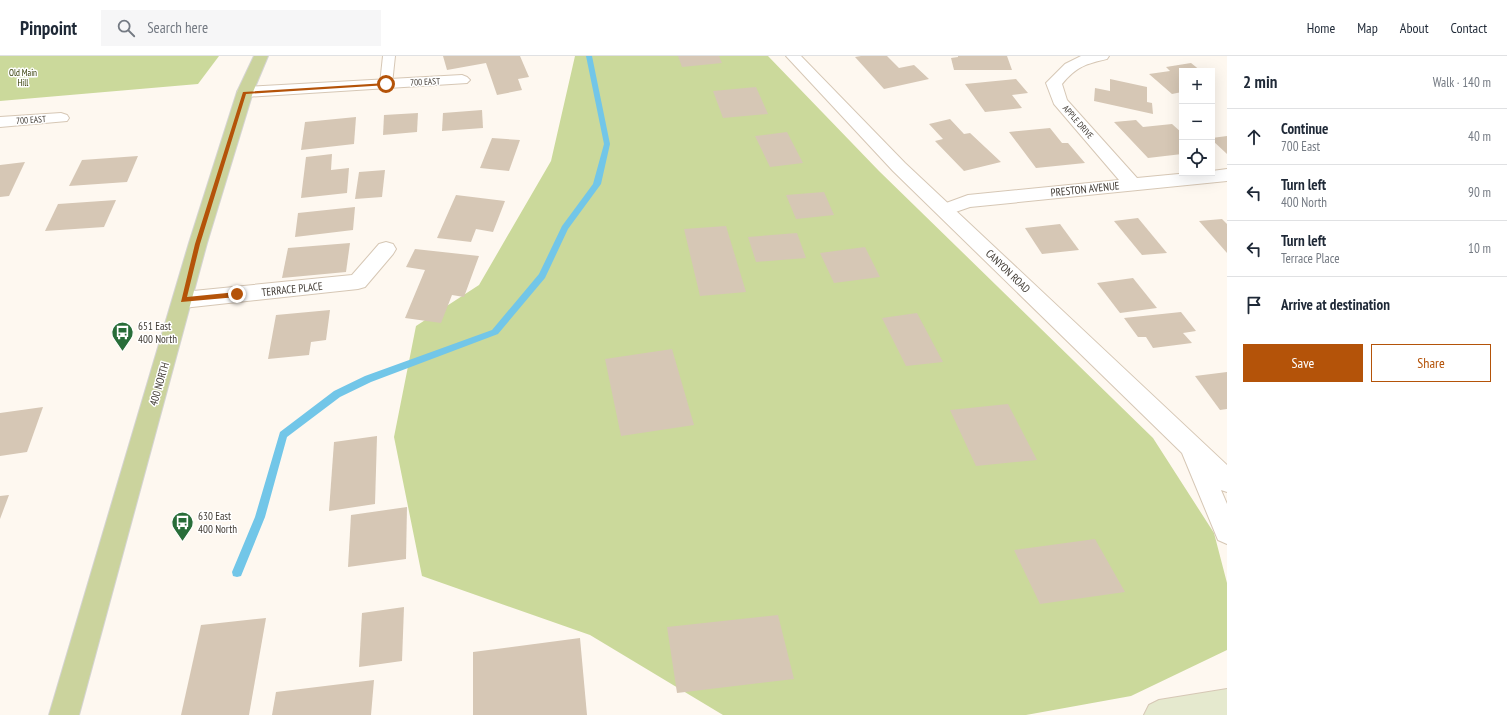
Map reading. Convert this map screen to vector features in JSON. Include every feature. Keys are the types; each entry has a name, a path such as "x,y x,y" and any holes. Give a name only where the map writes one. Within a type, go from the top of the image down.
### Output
{"main road":[{"name":"400 NORTH","path":"64,715 198,244 244,92 261,56"},
{"path":"1159,715 1227,703"}],"street":[{"name":"CANYON ROAD","path":"793,56 899,167 1190,448 1227,481"},
{"name":"APPLE DRIVE","path":"1102,56 1080,58 1065,70 1054,83 1060,102 1132,184"},
{"name":"700 EAST","path":"244,92 462,80"},
{"name":"700 EAST","path":"0,122 61,118"},
{"name":"PRESTON AVENUE","path":"944,210 968,201 1227,175"},
{"name":"TERRACE PLACE","path":"183,300 358,282 386,248"},
{"path":"1190,448 1227,532"}],"lane":[{"path":"386,84 389,56"}],"green space":[{"name":"Old Main Hill","path":"0,56 219,56 198,84 0,101"},
{"path":"575,56 768,56 879,171 1153,438 1214,533 1227,583 1227,650 1131,696 1026,715 723,715 590,635 422,576 394,437 416,326 479,285 551,161"}],"building":[{"path":"443,56 520,56 529,77 518,79 522,90 497,95 486,63 447,70"},
{"path":"678,56 719,56 722,63 682,67"},
{"path":"887,56 899,68 914,65 929,79 884,89 855,57"},
{"path":"958,56 1007,56 1012,70 954,70 951,58"},
{"path":"1191,63 1197,68 1179,68 1179,93 1172,94 1149,74 1170,71 1166,67"},
{"path":"1016,79 1028,93 1012,95 1022,108 985,112 965,84"},
{"path":"1110,79 1147,87 1147,102 1152,103 1153,114 1094,101 1095,88 1110,91"},
{"path":"756,87 768,114 723,118 713,91"},
{"path":"482,110 483,128 442,131 443,113"},
{"path":"418,113 417,132 383,135 384,115"},
{"path":"356,117 354,144 301,150 305,122"},
{"path":"950,119 964,134 970,133 1001,162 964,171 935,141 943,139 929,124"},
{"path":"1136,120 1143,127 1172,124 1179,130 1179,154 1148,158 1114,122"},
{"path":"1050,128 1062,143 1068,143 1085,163 1036,168 1009,132"},
{"path":"787,132 803,163 770,167 755,136"},
{"path":"1227,136 1227,154 1215,143 1215,138"},
{"path":"492,138 520,140 509,171 480,168"},
{"path":"332,154 331,170 349,168 347,193 301,198 306,157"},
{"path":"138,156 127,182 69,186 82,160"},
{"path":"25,162 9,196 0,197 0,165"},
{"path":"385,170 382,197 355,199 359,172"},
{"path":"824,192 834,215 796,219 786,195"},
{"path":"456,195 505,201 493,232 476,229 471,242 437,238"},
{"path":"116,200 104,227 45,231 58,204"},
{"path":"355,207 353,230 295,237 298,213"},
{"path":"1138,218 1167,253 1142,255 1114,221"},
{"path":"1222,219 1227,224 1227,253 1199,221"},
{"path":"1060,224 1079,250 1042,254 1025,228"},
{"path":"726,226 746,292 700,296 684,229"},
{"path":"797,233 806,258 756,262 748,237"},
{"path":"350,243 346,272 282,278 288,248"},
{"path":"865,247 880,277 834,283 820,253"},
{"path":"415,249 479,256 464,297 452,295 441,323 405,318 425,270 406,267"},
{"path":"1133,278 1157,308 1120,313 1097,283"},
{"path":"330,310 326,340 311,342 309,355 268,359 276,315"},
{"path":"1181,312 1196,331 1183,333 1192,343 1153,348 1146,337 1138,337 1124,318"},
{"path":"917,313 943,362 906,366 882,318"},
{"path":"672,349 694,425 621,436 605,359"},
{"path":"1227,372 1227,409 1220,410 1195,376"},
{"path":"1008,404 1037,460 976,466 950,410"},
{"path":"43,407 27,452 0,456 0,413"},
{"path":"377,436 375,504 329,511 334,442"},
{"path":"9,495 0,519 0,496"},
{"path":"407,507 406,559 348,567 351,515"},
{"path":"1095,539 1125,592 1040,604 1014,550"},
{"path":"404,607 402,661 359,667 362,613"},
{"path":"778,615 794,679 677,693 667,627"},
{"path":"266,618 249,715 181,715 201,625"},
{"path":"580,638 587,715 473,715 473,652"},
{"path":"374,680 371,715 272,715 276,692"}],"waterway":[{"path":"237,572 260,517 283,435 337,394 368,379 495,332 542,276 565,228 597,184 607,144 589,56"}],"place":[{"name":"651 East 400 North","path":"122,352"},
{"name":"630 East 400 North","path":"182,542"}],"route":[{"path":"237,294 183,300 198,244 244,92 386,84"}]}
